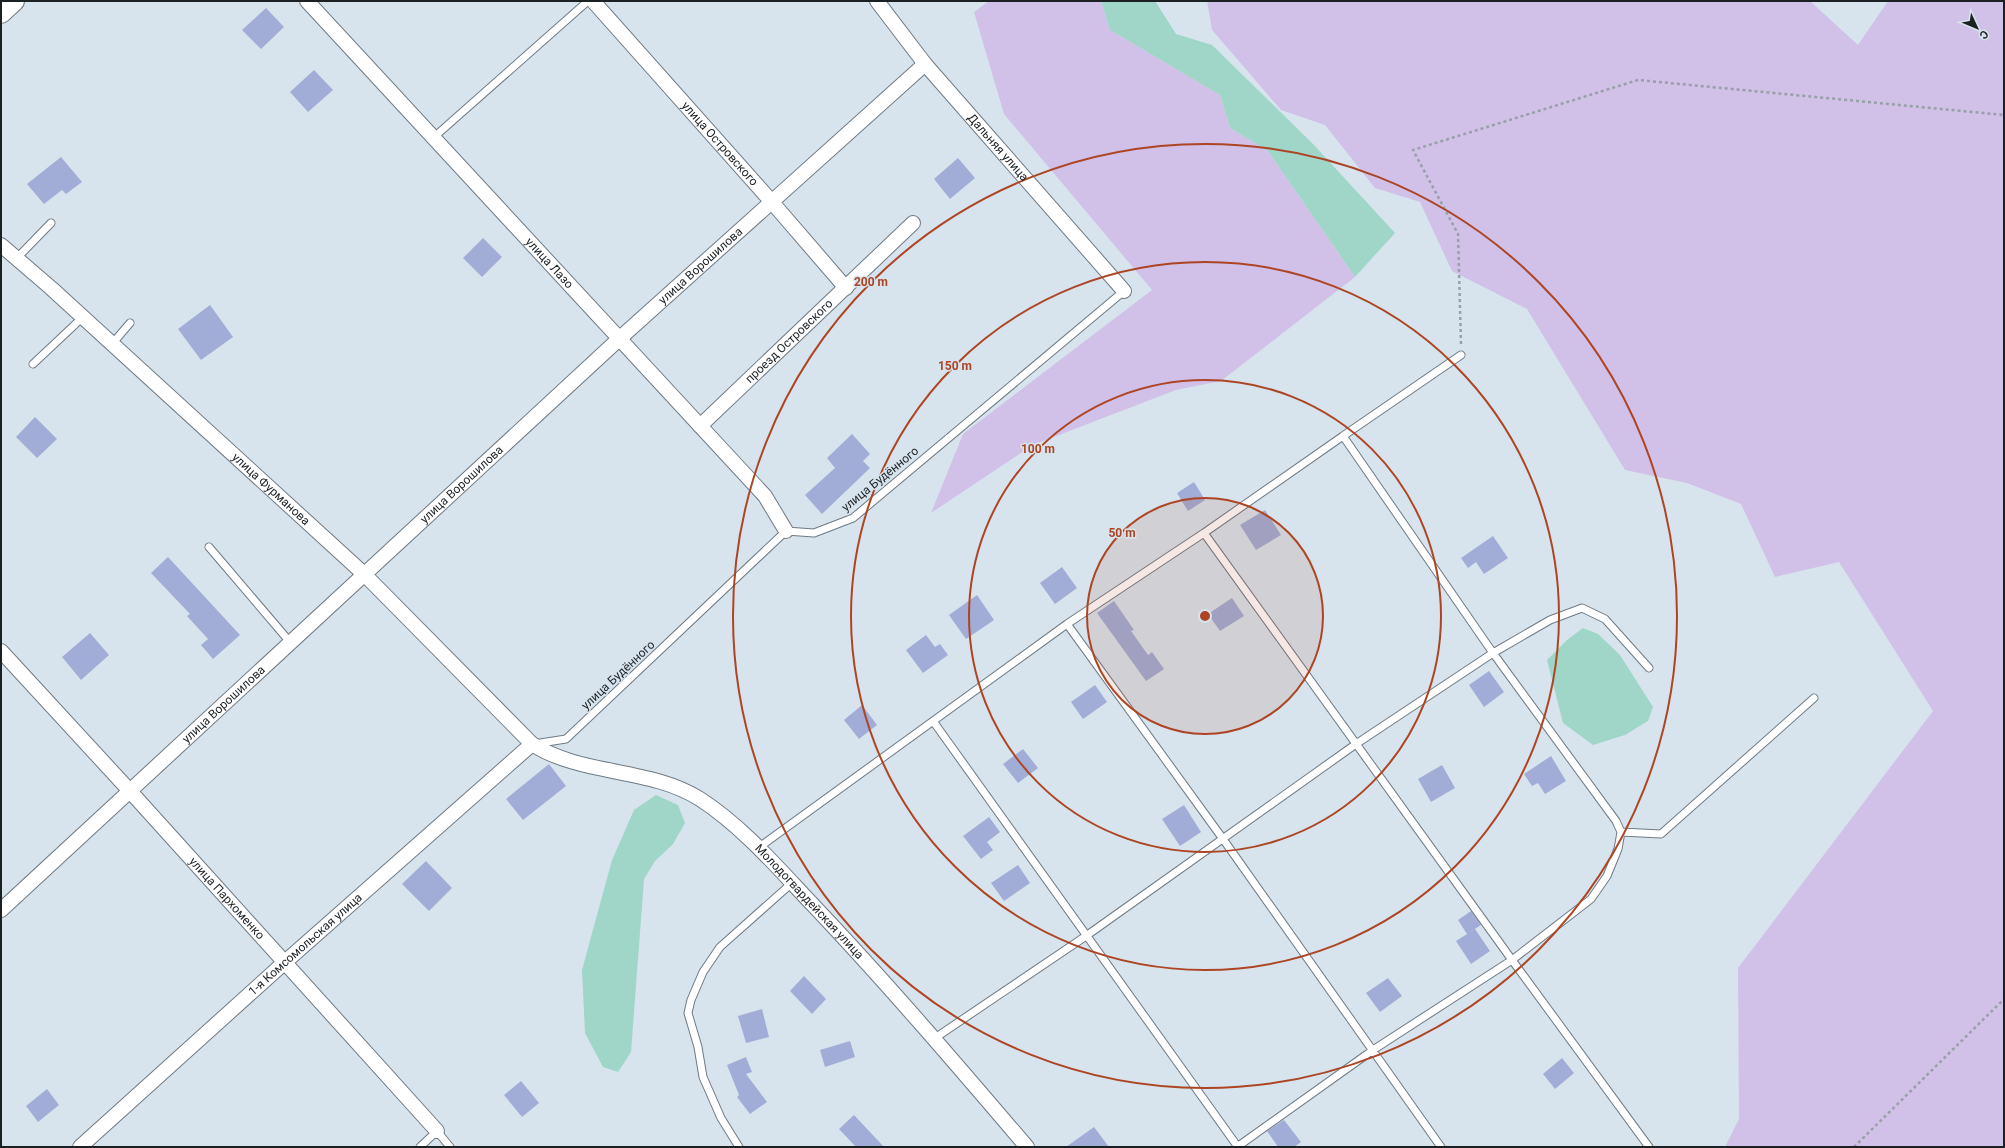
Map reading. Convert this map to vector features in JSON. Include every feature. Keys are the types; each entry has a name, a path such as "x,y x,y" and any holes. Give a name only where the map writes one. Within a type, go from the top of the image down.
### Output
{"street":[{"path":"1,13 14,1"},
{"name":"улица Лазо","path":"307,1 765,496 786,531"},
{"name":"улица Островского","path":"593,1 771,201 846,288"},
{"name":"Дальняя улица","path":"877,1 925,64 1124,291"},
{"name":"улица Ворошилова","path":"1,910 619,339 925,64"},
{"name":"проезд Островского","path":"700,426 913,223"},
{"name":"улица Фурманова","path":"1,244 364,574 532,744"},
{"name":"улица Пархоменко","path":"1,651 130,790 437,1131"},
{"name":"Молодогвардейская улица","path":"532,744 544,752 560,758 668,783 700,799 729,821 758,848 866,962 934,1038 1027,1147"},
{"name":"1-я Комсомольская улица","path":"80,1147 285,962 532,744"}],"lane":[{"path":"433,138 588,1"},
{"path":"17,258 52,223"},
{"name":"улица Будённого","path":"532,744 566,739 786,531 814,533 853,518 1124,291"},
{"path":"33,364 83,317"},
{"path":"112,344 130,323"},
{"path":"758,848 1067,624 1204,533 1461,354"},
{"path":"932,721 1237,1147 1373,1050 1512,960 1591,899 1607,876 1618,849 1621,832 1616,821 1493,653 1343,436"},
{"path":"1204,533 1512,960 1650,1147"},
{"path":"209,548 290,642"},
{"path":"934,1038 1086,936 1356,744 1493,653 1550,620 1582,608 1605,619 1650,668"},
{"path":"1067,624 1223,839 1441,1147"},
{"path":"1621,832 1661,834 1814,698"},
{"path":"739,1147 720,1118 703,1077 698,1047 688,1013 691,1000 703,972 720,948 792,883"},
{"path":"420,1147 437,1131"},
{"name":"улица Пархоменко","path":"437,1131 450,1147"}],"path":[{"path":"1461,354 1458,234 1412,150 1638,80 2004,115"},
{"path":"1854,1147 2004,999"}],"shaded area":[{"path":"989,1 1101,1 1110,30 1220,95 1230,128 1268,151 1355,277 1221,381 1176,390 1033,445 931,513 963,434 1152,290 1004,114 974,12"},
{"path":"1101,1 1155,1 1176,34 1212,45 1313,144 1395,233 1355,277 1268,151 1230,128 1220,95 1110,30"},
{"path":"1207,1 1810,1 1858,45 1888,1 2004,1 2004,1147 1725,1147 1739,1119 1738,968 1933,711 1839,562 1775,577 1741,504 1687,483 1625,470 1527,309 1452,271 1420,202 1375,188 1325,125 1281,110 1212,30"},
{"path":"1583,628 1598,634 1620,655 1653,707 1648,721 1625,735 1593,745 1563,723 1547,660 1567,640"},
{"path":"656,795 678,805 685,823 673,844 655,861 644,879 631,1052 618,1072 603,1067 585,1033 582,970 612,860 634,810"}],"building":[{"path":"266,8 284,27 261,49 242,30"},
{"path":"314,70 333,90 308,112 290,92"},
{"path":"61,157 82,182 66,194 62,190 44,204 27,184"},
{"path":"958,158 975,178 950,199 934,179"},
{"path":"483,238 502,257 482,277 463,258"},
{"path":"210,305 233,337 201,360 178,329"},
{"path":"35,417 57,439 37,458 16,437"},
{"path":"852,434 870,454 863,461 870,468 822,514 805,495 835,468 827,458"},
{"path":"1194,482 1205,500 1188,511 1177,493"},
{"path":"1265,510 1281,535 1256,550 1240,525"},
{"path":"1493,536 1508,558 1484,574 1476,562 1468,568 1461,558"},
{"path":"168,557 240,635 213,659 201,645 208,639 187,616 190,614 151,573"},
{"path":"1062,567 1077,588 1055,604 1040,583"},
{"path":"977,595 994,620 966,639 949,615"},
{"path":"1232,598 1244,616 1220,631 1208,614"},
{"path":"1114,601 1134,630 1131,631 1148,655 1152,652 1164,669 1146,681 1097,613"},
{"path":"90,633 109,655 81,680 62,657"},
{"path":"926,635 935,647 940,644 948,655 923,673 906,650"},
{"path":"1489,671 1504,692 1484,707 1469,685"},
{"path":"1095,685 1107,702 1083,719 1071,702"},
{"path":"862,705 877,725 859,739 844,720"},
{"path":"1023,749 1038,768 1018,783 1003,764"},
{"path":"1551,756 1566,781 1545,794 1538,783 1532,786 1524,774"},
{"path":"549,764 566,786 523,820 506,799"},
{"path":"1442,765 1455,788 1431,802 1418,779"},
{"path":"1184,805 1201,832 1180,846 1162,819"},
{"path":"989,817 1000,832 987,842 993,850 981,859 963,836"},
{"path":"426,861 452,888 429,911 402,884"},
{"path":"1018,865 1030,883 1004,901 991,883"},
{"path":"1471,911 1481,925 1467,934 1458,920"},
{"path":"1475,929 1490,951 1471,964 1456,941"},
{"path":"804,976 826,999 812,1014 790,991"},
{"path":"1388,978 1402,996 1380,1012 1366,993"},
{"path":"762,1009 769,1037 746,1043 738,1016"},
{"path":"850,1041 855,1057 825,1067 820,1050"},
{"path":"746,1057 752,1072 746,1074 767,1102 750,1114 737,1097 739,1095 727,1065"},
{"path":"1562,1058 1574,1073 1555,1089 1543,1074"},
{"path":"521,1081 539,1103 522,1117 504,1095"},
{"path":"47,1089 59,1105 38,1122 26,1106"},
{"path":"854,1115 884,1147 856,1147 839,1129"},
{"path":"1284,1120 1301,1142 1294,1147 1278,1147 1267,1131"},
{"path":"1094,1127 1109,1147 1066,1147"}]}
